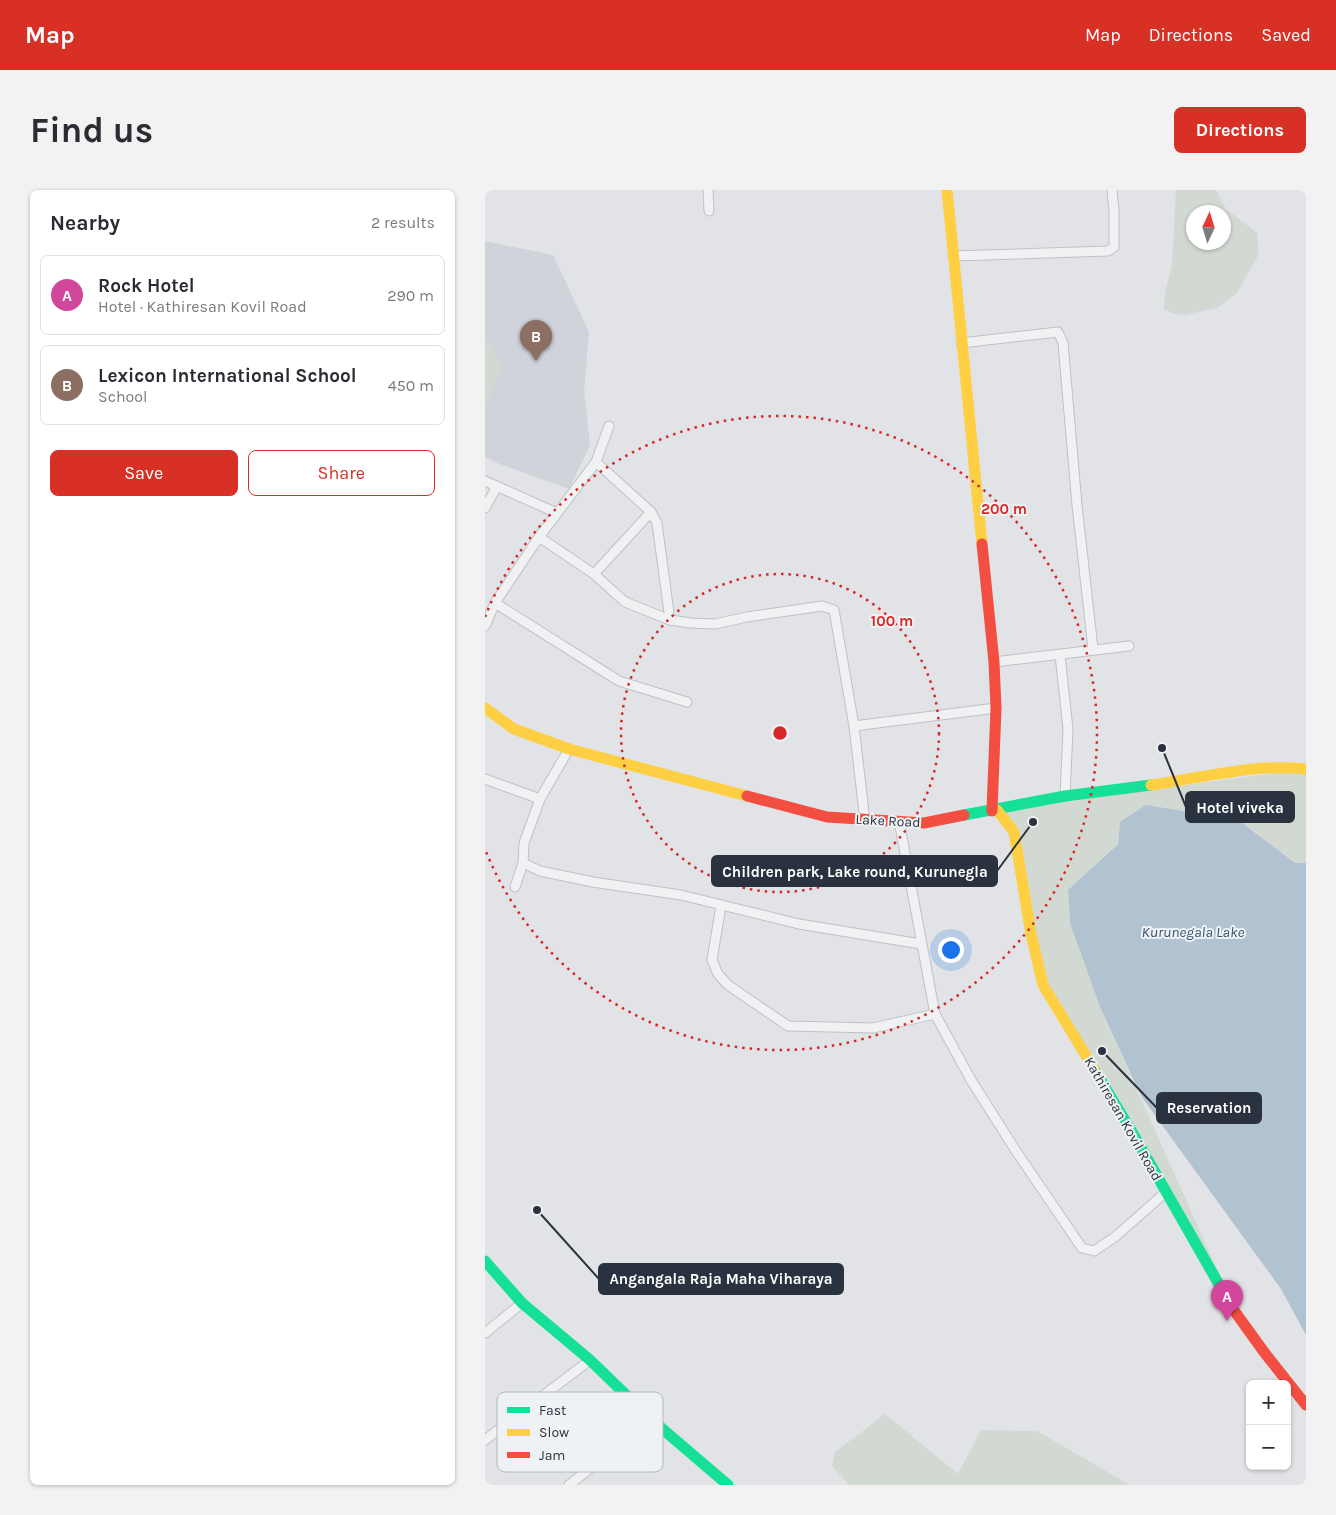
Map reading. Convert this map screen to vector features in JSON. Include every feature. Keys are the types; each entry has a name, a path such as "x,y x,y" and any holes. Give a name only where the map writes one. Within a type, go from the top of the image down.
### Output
{"main road":[{"path":"947,190 994,662 996,708 995,811"},
{"name":"Lake Road","path":"485,708 514,729 569,749 827,817 865,820 923,823 995,811 1065,796 1173,782 1225,773 1288,767 1306,769"},
{"name":"Kathiresan Kovil Road","path":"995,811 1014,832 1031,934 1043,985 1132,1132 1225,1297 1239,1319 1306,1405"},
{"path":"485,1261 522,1303 590,1360 623,1392"},
{"path":"663,1429 728,1485"}],"street":[{"path":"708,190 709,211"},
{"path":"953,256 1108,251 1114,246 1112,190"},
{"path":"961,343 1057,332 1063,343 1077,505 1093,649"},
{"path":"485,626 495,603 539,537 596,462 609,426"},
{"path":"596,462 651,512 657,523 670,620"},
{"path":"485,481 557,513"},
{"path":"485,508 497,486"},
{"path":"594,574 651,512"},
{"path":"539,537 594,574 625,602 670,620 715,624 747,617 822,606 834,610 854,726 865,820"},
{"path":"495,603 619,681 687,702"},
{"path":"994,662 1129,646"},
{"path":"1060,655 1068,729 1065,796"},
{"path":"854,726 996,708"},
{"path":"515,887 523,862 524,843 540,798 569,749"},
{"path":"485,780 540,798"},
{"path":"899,821 935,1014 971,1080 1015,1151 1082,1248 1094,1251 1115,1237 1166,1192"},
{"path":"523,862 540,871 593,882 681,895 799,924 921,944"},
{"path":"721,905 712,960 718,974 728,985 787,1026 873,1028 935,1014"},
{"path":"485,1333 522,1303"},
{"path":"548,1392 590,1360"},
{"path":"485,1440 497,1431"},
{"path":"569,1485 586,1472"}],"shaded area":[{"path":"1176,190 1216,190 1224,205 1186,205 1186,250 1231,250 1231,213 1257,233 1259,254 1237,293 1217,308 1184,315 1173,313 1164,309 1165,292 1172,265"},
{"path":"485,241 553,255 589,332 584,391 590,445 569,489 485,457"},
{"path":"485,339 497,356 499,372 485,407"},
{"path":"1306,769 1306,863 1295,863 1238,820 1120,822 1118,843 1068,890 1070,923 1100,1007 1239,1319 1043,985 1020,859 997,810"},
{"path":"885,1414 958,1474 981,1430 1037,1431 1130,1485 849,1485 832,1466 835,1452"}],"water":[{"name":"Kurunegala Lake","path":"1146,805 1238,820 1295,863 1306,863 1306,1335 1281,1289 1141,1096 1100,1007 1070,923 1068,890 1118,844 1120,822"}],"traffic: fast":[{"path":"964,815 1065,796 1151,785"},
{"path":"1094,1069 1233,1309"},
{"path":"485,1261 522,1303 590,1360 623,1392"},
{"path":"663,1429 728,1485"}],"traffic: slow":[{"path":"947,190 982,544"},
{"path":"485,708 514,729 569,749 747,796"},
{"path":"1151,785 1229,772 1267,768 1306,769"},
{"path":"997,810 1014,832 1031,934 1043,985 1094,1069"}],"traffic: jam":[{"path":"982,544 994,662 996,708 992,811"},
{"path":"747,796 827,817 924,823 964,815"},
{"path":"1233,1309 1306,1405"}],"place":[{"name":"Lexicon International School","path":"536,361"},
{"name":"Hotel viveka","path":"1162,748"},
{"name":"Children park, Lake round, Kurunegla","path":"1033,822"},
{"name":"Reservation","path":"1102,1051"},
{"name":"Angangala Raja Maha Viharaya","path":"537,1210"},
{"name":"Rock Hotel","path":"1227,1321"}]}
